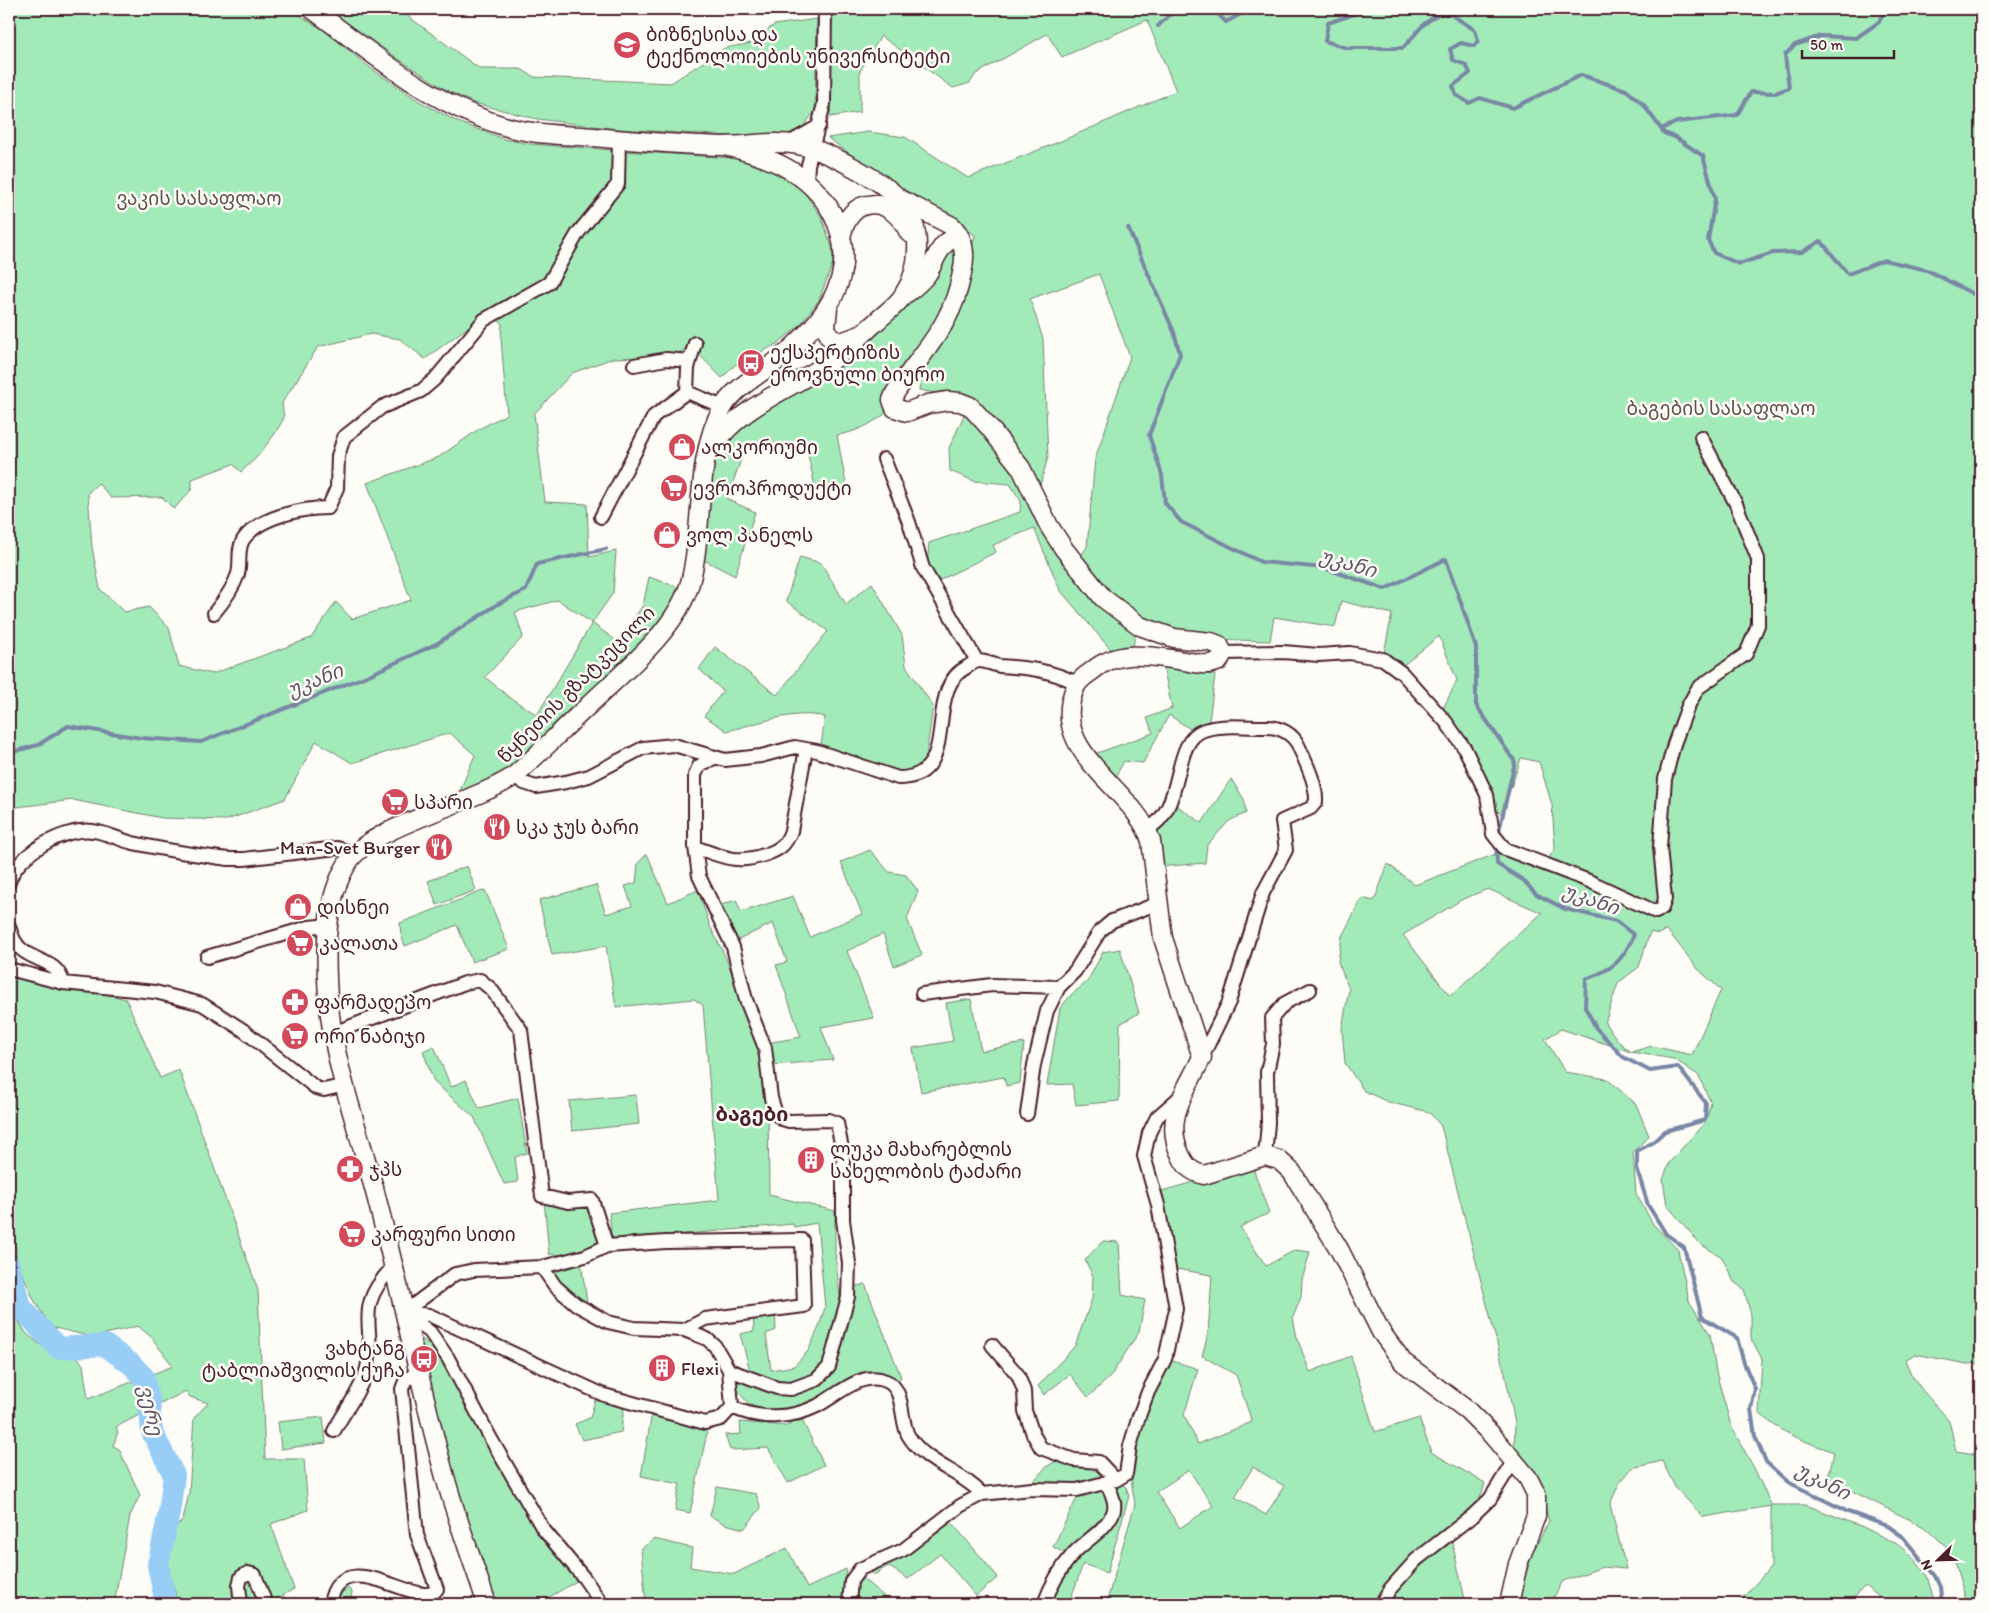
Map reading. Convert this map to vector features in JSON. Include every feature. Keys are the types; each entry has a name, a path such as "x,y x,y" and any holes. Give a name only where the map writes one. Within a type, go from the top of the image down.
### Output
{"main road":[{"path":"312,9 432,96 497,124 533,132 725,146"},
{"name":"წყნეთის გზატკეცილი","path":"708,454 720,436 744,414 843,353 904,296 912,280 917,255 917,240 912,220 900,199 858,170 813,148 789,143 725,146"},
{"name":"წყნეთის გზატკეცილი","path":"487,1604 446,1480 375,1192 345,1085 333,1033 328,996 330,908 340,878 356,853 384,834 484,793 514,776 663,632 680,608 690,582 708,454 716,421 722,407 750,381 792,348 828,308 842,274 843,252 841,238 829,207 807,181 792,170 765,156 725,146"},
{"path":"900,199 952,226 957,231 962,242 964,263 954,306 945,324 895,393 892,400 895,408 907,412 928,404 948,401 960,402 970,406 990,427 1021,468 1049,526 1064,549 1103,598 1140,626 1174,638 1211,642 1219,645 1223,653 1219,661 1206,664 1161,658 1120,656 1102,663 1077,683 1072,695 1070,708 1076,737 1085,755 1096,770 1135,810 1147,829 1163,938 1173,973 1199,1041 1202,1057 1182,1095 1174,1118 1177,1148 1185,1164 1194,1173 1204,1175 1265,1156 1279,1160 1292,1172 1339,1249 1381,1332 1403,1362 1467,1410 1491,1434 1528,1478 1536,1494 1536,1516 1518,1564 1509,1604"},
{"path":"841,238 843,227 852,213 863,206 877,204 895,213 903,222 917,255"},
{"path":"904,296 928,272 944,245 952,240 962,242"},
{"path":"828,308 826,328 830,338 841,342 862,334"}],"street":[{"path":"807,181 808,165 824,104 824,9"},
{"path":"789,143 819,126"},
{"path":"214,613 229,594 239,572 242,541 253,529 274,519 318,508 328,508 337,488 338,456 344,437 382,407 405,398 428,385 484,320 549,284 578,233 618,184 618,139"},
{"path":"601,517 654,416 687,392 690,361 695,343"},
{"path":"634,365 666,359 690,361"},
{"path":"687,392 722,407"},
{"path":"1223,653 1283,652 1319,655 1350,653 1383,659 1402,673 1446,722 1466,749 1487,795 1497,839 1505,849 1589,881 1656,912 1662,908 1665,900 1660,847 1666,779 1674,744 1688,706 1698,688 1746,654 1758,625 1758,559 1736,504 1701,437"},
{"path":"884,459 909,522 923,568 977,661"},
{"path":"514,776 524,784 536,787 566,782 589,776 633,751 651,746 685,747 714,758 738,760 785,748 806,749 898,778 916,777 923,773 934,760 946,696 952,679 962,669 977,661 997,666 1037,668 1056,673 1077,683"},
{"path":"1147,829 1164,816 1176,788 1183,757 1190,740 1196,734 1214,728 1270,726 1281,730 1296,740 1312,782 1316,802 1311,808 1282,821 1286,850 1263,893 1230,1002 1202,1057"},
{"path":"695,847 726,859 740,861 753,859 779,850 787,842 791,831 806,749"},
{"path":"714,758 700,766 694,775 695,847 699,876 733,947 746,1000 765,1048 771,1098 776,1114 782,1119 830,1120 837,1123 840,1131 843,1154 843,1220 849,1278 845,1312 828,1367 816,1380 791,1389 777,1388 730,1370"},
{"path":"9,882 12,872 24,858 37,848 77,832 93,831 132,843 228,859 244,860 337,848 356,853"},
{"path":"1027,1114 1034,1065 1046,1011 1059,986 1075,971 1088,947 1104,927 1112,921 1151,906 1158,906"},
{"path":"207,957 309,927 329,925"},
{"path":"9,926 11,934 21,949 56,968 61,974 63,982"},
{"path":"9,969 63,982 154,992 202,1004 243,1030 316,1088 324,1090 345,1085"},
{"path":"333,1033 465,983 480,980 491,989 521,1030 542,1196 568,1202 592,1200 607,1246"},
{"path":"922,994 992,985 1059,986"},
{"path":"1265,1156 1268,1123 1267,1072 1273,1044 1272,1018 1285,1003 1310,990"},
{"path":"849,1604 851,1581 860,1569 903,1550 960,1506 982,1494 1032,1489 1070,1491 1111,1481 1126,1474 1130,1446 1136,1424 1148,1392 1165,1359 1176,1309 1174,1288 1158,1205 1144,1156 1149,1132 1157,1117 1182,1095"},
{"path":"404,1312 455,1274 503,1267 542,1267 584,1256 607,1246 666,1242 802,1240 804,1306 704,1319 684,1330"},
{"path":"334,1431 366,1372 368,1309 372,1296 382,1278 393,1267"},
{"path":"404,1312 429,1315 604,1394 705,1423 721,1419 732,1407 730,1370 715,1346 707,1339 684,1330 634,1328 608,1322 577,1305 555,1286 542,1267"},
{"path":"404,1312 430,1332 448,1358 491,1439 543,1529 584,1578 602,1604"},
{"path":"992,1345 1018,1375 1024,1391 1025,1411 1032,1434 1041,1448 1074,1460 1099,1462 1111,1481 1113,1514 1099,1531 1073,1554 1049,1591 1044,1604"},
{"path":"330,1604 336,1589 342,1584 355,1580 365,1582 414,1602 424,1603 431,1600 435,1595 437,1589 417,1535 402,1389 405,1381 418,1372"},
{"path":"732,1407 754,1415 788,1416 816,1406 844,1388 863,1380 887,1381 894,1387 899,1399 903,1423 909,1436 925,1454 971,1484 982,1494"},
{"path":"1381,1604 1390,1589 1416,1560 1471,1517 1490,1498 1513,1462"},
{"path":"241,1604 240,1581 241,1577 248,1573 255,1575 266,1604"}],"green space":[{"name":"ვაკის სასაფლაო","path":"9,9 289,9 324,30 369,67 419,101 458,122 504,139 530,144 613,150 614,184 575,224 548,271 539,282 489,311 425,359 400,339 371,334 318,347 282,403 284,418 274,435 257,457 241,472 233,464 192,479 192,489 174,509 162,497 111,498 98,483 88,493 92,547 100,589 124,612 149,607 169,628 179,666 212,674 311,638 336,602 352,619 411,600 367,483 439,457 479,429 507,414 501,339 502,323 496,319 557,281 579,236 605,208 620,186 623,151 748,159 793,183 803,191 821,216 832,247 833,263 819,300 799,326 777,344 735,365 722,378 689,344 683,351 673,356 613,358 572,373 534,414 545,502 587,504 589,557 616,551 613,593 592,623 618,642 643,605 649,577 681,588 659,625 507,772 495,780 459,793 475,755 450,733 352,763 316,741 285,799 227,820 162,818 73,800 9,808","holes":["558,600 592,623 537,715 509,697 485,677 523,637 515,612"]},
{"path":"328,9 398,9 480,69 521,69 534,77 671,83 725,48 751,43 774,25 817,19 815,111 803,127 777,139 618,129 537,119 474,103 448,91 397,58"},
{"name":"ბაგების სასაფლაო","path":"831,9 1981,9 1981,1363 1967,1364 1915,1354 1905,1360 1911,1374 1922,1390 1949,1420 1956,1451 1981,1455 1981,1604 1968,1604 1950,1550 1926,1528 1828,1479 1834,1452 1804,1441 1776,1426 1759,1413 1762,1359 1751,1338 1751,1315 1744,1289 1734,1282 1722,1257 1700,1244 1667,1205 1663,1180 1669,1163 1706,1121 1711,1103 1698,1075 1674,1059 1631,1052 1561,1029 1545,1039 1565,1072 1607,1079 1636,1104 1649,1136 1633,1152 1636,1194 1653,1224 1678,1250 1689,1301 1710,1334 1716,1372 1731,1426 1754,1468 1771,1505 1806,1505 1863,1527 1897,1544 1913,1557 1927,1576 1935,1604 1888,1604 1865,1586 1848,1604 1737,1604 1771,1567 1771,1506 1703,1517 1675,1487 1662,1461 1632,1468 1619,1484 1610,1504 1626,1569 1603,1567 1563,1581 1550,1604 1517,1604 1532,1554 1549,1521 1537,1479 1514,1454 1515,1423 1506,1378 1441,1126 1429,1112 1388,1102 1364,1091 1345,1063 1342,1029 1349,989 1338,962 1342,936 1362,898 1374,901 1388,864 1415,885 1501,852 1547,861 1555,848 1552,805 1539,762 1521,758 1502,814 1491,809 1442,711 1457,680 1439,636 1401,667 1383,658 1392,614 1341,601 1335,627 1274,617 1270,641 1215,639 1196,636 1160,629 1128,614 1108,597 1076,563 1087,547 1095,459 1130,357 1099,274 1030,299 1043,339 1048,457 1039,489 995,425 941,394 919,390 921,372 956,312 975,235 861,162 828,138 868,132 905,137 968,178 1061,141 1176,91 1147,20 1062,57 1047,34 976,74 970,83 953,88 881,36 860,71 860,112 830,117","holes":["1488,889 1542,913 1450,996 1403,935 1463,899","1667,930 1698,969 1721,990 1692,1055 1652,1046 1631,1052 1619,1042 1605,1023 1618,983 1639,967 1650,932 1658,934"]},
{"path":"952,248 955,258 949,305 885,402 885,414 863,428 837,435 847,489 817,496 805,441 744,451 727,499 755,512 735,576 698,557 714,459 734,427 824,373"},
{"path":"966,411 1023,476 1095,601 1117,620 1137,629 1132,650 1111,650 1060,590 1034,528 993,545 996,552 932,584 927,568 929,543 1020,512 1021,501 1010,484 974,481 950,471 949,448"},
{"path":"800,557 821,563 846,604 872,583 902,635 906,666 933,706 926,757 915,769 904,772 881,769 821,746 825,717 813,715 788,716 727,731 704,716 723,691 699,669 715,647 777,695 828,631 786,601"},
{"path":"1163,666 1215,675 1208,729 1195,732 1169,715 1143,763 1124,761 1111,785 1089,756 1153,733 1147,718 1172,708"},
{"path":"1231,779 1244,799 1246,813 1229,821 1207,845 1205,863 1158,867 1157,833 1176,805 1202,823"},
{"path":"870,850 889,872 906,875 918,891 907,919 922,955 894,966 883,934 847,951 874,1018 821,1027 833,1060 771,1065 767,1043 801,1037 776,965 787,962 773,923 734,942 718,906 736,900 741,912 793,896 810,937 862,914 841,862"},
{"path":"647,854 668,903 698,890 710,926 726,958 760,1046 768,1100 769,1195 835,1211 835,1253 840,1297 828,1356 820,1371 805,1381 788,1385 751,1374 740,1334 754,1331 753,1312 775,1311 776,1330 766,1334 771,1370 794,1366 808,1351 819,1327 825,1307 817,1223 794,1227 793,1224 612,1241 609,1213 719,1200 703,1005 694,999 616,1007 606,946 552,955 539,900 596,885 606,914 632,906 625,886 636,883 638,863"},
{"path":"467,866 476,890 437,905 428,881"},
{"path":"485,890 509,949 472,962 457,925 405,946 401,935 400,923"},
{"path":"1120,949 1139,1013 1120,1024 1119,1101 1076,1105 1072,1084 1047,1085 1060,1008 1071,995 1087,982 1103,952"},
{"path":"9,973 126,999 160,1078 179,1070 258,1290 265,1459 304,1459 308,1510 271,1524 294,1589 283,1595 285,1604 268,1604 250,1570 243,1568 232,1581 234,1604 176,1604 175,1591 164,1563 169,1533 183,1520 189,1493 194,1418 208,1403 190,1397 186,1391 116,1427 118,1432 113,1446 119,1449 140,1495 130,1516 114,1604 9,1604 9,1305 26,1333 53,1355 76,1355 83,1365 88,1399 173,1366 151,1337 138,1326 93,1337 51,1327 34,1300 17,1261 9,1193"},
{"path":"971,999 981,1051 1024,1043 1020,1083 1006,1086 1004,1077 921,1092 913,1048 953,1041 946,1003"},
{"path":"434,1046 451,1087 466,1080 479,1108 518,1098 527,1153 515,1157 518,1182 504,1184 474,1117 434,1082 423,1051"},
{"path":"636,1095 639,1124 572,1131 569,1101"},
{"path":"1249,1166 1254,1171 1269,1213 1240,1227 1266,1266 1295,1250 1310,1252 1302,1280 1301,1297 1293,1317 1297,1338 1310,1372 1351,1356 1375,1432 1419,1418 1431,1452 1485,1483 1478,1500 1467,1516 1452,1531 1400,1574 1373,1604 1106,1604 1135,1504 1130,1474 1132,1452 1164,1358 1198,1369 1184,1415 1198,1444 1252,1422 1236,1375 1202,1356 1208,1334 1212,1275 1176,1269 1162,1191","holes":["1253,1467 1284,1486 1266,1515 1235,1497","1189,1470 1213,1506 1180,1528 1156,1492"]},
{"path":"544,1200 581,1205 593,1211 596,1220 598,1245 583,1256 549,1254"},
{"path":"1103,1241 1119,1242 1122,1295 1145,1300 1139,1332 1110,1377 1088,1397 1070,1374 1044,1395 1038,1386 1075,1346 1092,1299 1093,1276 1085,1260"},
{"path":"550,1260 581,1262 588,1309 554,1280"},
{"path":"865,1284 901,1377 896,1383 878,1373 863,1373 846,1380 815,1402 804,1407 781,1412 760,1410 743,1397 736,1386 739,1381 746,1380 769,1393 779,1394 800,1388 833,1371 843,1345 849,1288"},
{"path":"419,1338 430,1345 440,1359 485,1435 580,1579 538,1604 495,1604 447,1463"},
{"path":"595,1400 624,1408 621,1432 582,1440 575,1424 590,1418"},
{"path":"652,1413 703,1427 707,1433 690,1513 675,1510 680,1484 641,1476"},
{"path":"323,1417 326,1443 281,1449 278,1422"},
{"path":"802,1420 824,1465 788,1483 768,1448 730,1450 725,1435 741,1434 740,1422 786,1426"},
{"path":"1056,1461 1087,1466 1102,1477 1076,1485 1029,1486 1046,1467"},
{"path":"1120,1483 1126,1487 1129,1496 1107,1573 1083,1564 1069,1604 1049,1604 1069,1567 1115,1515 1112,1488"},
{"path":"1101,1486 1109,1501 1108,1517 1066,1554 1053,1547 1081,1490"},
{"path":"717,1487 756,1494 761,1508 744,1529 725,1524 710,1516"},
{"path":"972,1504 951,1522 998,1577 976,1596 940,1554 908,1579 888,1566 874,1575 867,1570"},
{"path":"654,1539 692,1548 690,1567 734,1574 787,1548 807,1588 846,1569 843,1604 646,1604 641,1549"},
{"path":"1452,1542 1466,1604 1388,1604 1401,1586 1417,1570"},
{"path":"862,1578 893,1604 853,1604 856,1582"},
{"path":"244,1579 250,1579 254,1585 260,1604 244,1604"},
{"path":"348,1588 352,1592 350,1604 334,1604 335,1597"}],"waterway":[{"path":"1158,26 1176,9"},
{"path":"1213,9 1226,22 1250,9"},
{"path":"1358,9 1357,13 1328,23 1325,41 1347,48 1403,48 1424,24 1444,10 1475,30 1478,41 1474,46 1461,43 1450,49 1453,60 1466,65 1470,73 1453,86 1456,95 1469,103 1480,98 1513,108 1581,75 1626,90 1643,104 1664,133 1675,137 1703,156 1715,199 1708,240 1714,253 1739,264 1773,253 1802,252 1821,241 1848,274 1884,260 1927,270 1981,298"},
{"path":"1661,129 1677,122 1737,115 1751,92 1775,93 1789,88 1785,55 1795,45 1821,36 1856,38 1879,22 1885,9"},
{"name":"უკანი","path":"1128,228 1174,332 1180,354 1149,435 1162,475 1165,503 1181,522 1261,562 1324,568 1385,589 1446,559 1476,647 1476,705 1515,762 1498,835"},
{"name":"უკანი","path":"9,753 38,745 68,726 141,738 201,742 369,675 438,643 498,604 526,590 537,564 606,549"},
{"name":"უკანი","path":"1496,842 1497,864 1523,880 1536,894 1565,909 1616,921 1634,935 1625,952 1616,963 1603,972 1586,979 1585,1007 1596,1028 1623,1057 1650,1071 1678,1067 1706,1103 1705,1120 1665,1131 1652,1143 1637,1151 1637,1169 1648,1205 1666,1234 1684,1247 1702,1317 1737,1338 1744,1363 1755,1389 1751,1409 1755,1436 1766,1462 1788,1482 1848,1512 1888,1526 1902,1536 1935,1576 1940,1587 1942,1604"},
{"name":"ვერე","path":"9,1265 20,1306 58,1348 105,1345 131,1364 143,1376 149,1400 152,1432 174,1475 169,1513 158,1565 166,1604"}],"place":[{"name":"ბიზნესისა და ტექნოლოიების უნივერსიტეტი","path":"627,45"},
{"name":"ექსპერტიზის ეროვნული ბიურო","path":"751,363"},
{"name":"ალკორიუმი","path":"682,447"},
{"name":"ევროპროდუქტი","path":"674,488"},
{"name":"ვოლ პანელს","path":"667,535"},
{"name":"სპარი","path":"395,802"},
{"name":"სკა ჯუს ბარი","path":"497,827"},
{"name":"Man-Svet Burger","path":"439,847"},
{"name":"დისნეი","path":"298,907"},
{"name":"კალათა","path":"300,943"},
{"name":"ფარმადეპო","path":"295,1002"},
{"name":"ორი ნაბიჯი","path":"295,1036"},
{"name":"ლუკა მახარებლის სახელობის ტაძარი","path":"811,1160"},
{"name":"ჯპს","path":"350,1169"},
{"name":"კარფური სითი","path":"352,1234"},
{"name":"ვახტანგ ტაბლიაშვილის ქუჩა","path":"424,1359"},
{"name":"Flexi","path":"662,1368"}],"district":[{"name":"ბაგები","path":"752,1114"}]}
